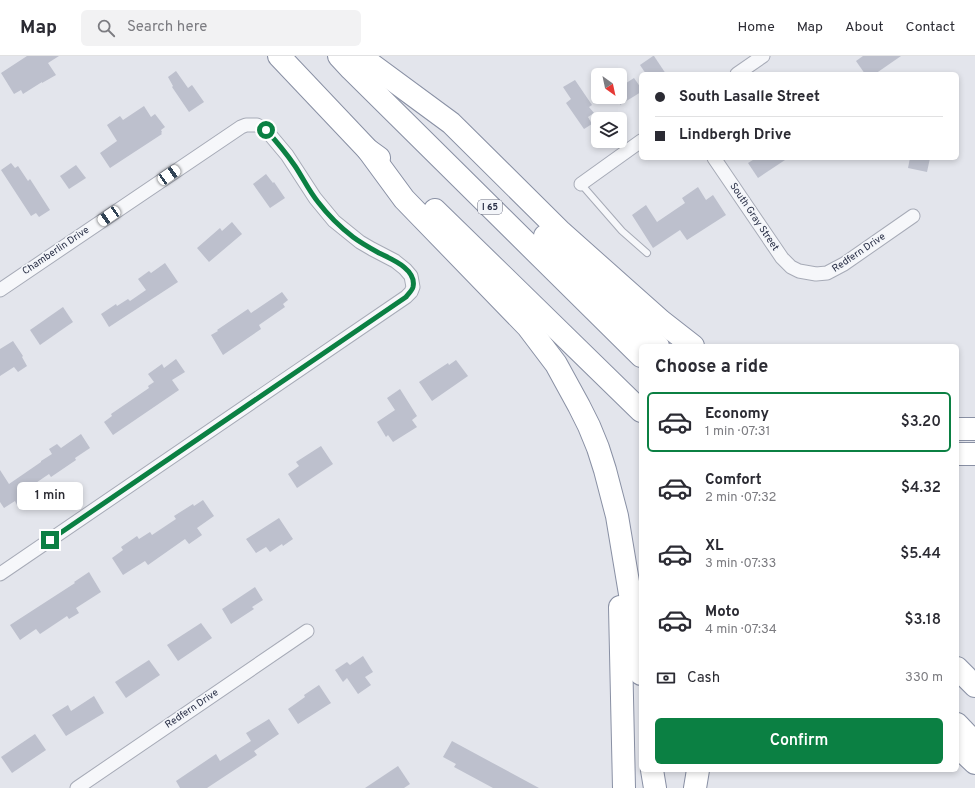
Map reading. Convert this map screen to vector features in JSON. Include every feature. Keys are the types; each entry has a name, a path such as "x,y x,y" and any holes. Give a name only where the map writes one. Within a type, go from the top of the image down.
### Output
{"highway":[{"path":"279,56 368,150 414,189 639,409"},
{"name":"I 65","path":"339,56 351,70 639,354"},
{"path":"360,56 451,123 561,232 661,321 690,344"},
{"path":"388,76 441,133 656,344"},
{"path":"368,150 404,199 528,327 551,358 570,390 589,426 598,448 617,516 639,656"},
{"path":"959,429 975,429"},
{"path":"959,454 975,454"},
{"path":"617,516 624,788"},
{"path":"959,670 975,686"},
{"path":"959,726 975,743"},
{"path":"959,748 975,763"},
{"path":"652,772 655,788"},
{"path":"695,788 698,772"}],"street":[{"path":"740,72 763,56"},
{"name":"Chamberlin Drive","path":"0,290 246,124 254,124 262,127 278,143 296,167 315,198 334,221 360,242 400,264 411,276 413,287 406,297 0,574"},
{"path":"581,184 639,142"},
{"name":"South Gray Street","path":"715,160 782,258 791,267 799,271"},
{"name":"Redfern Drive","path":"799,271 816,274 827,273 844,264 913,216"},
{"name":"Redfern Drive","path":"77,788 307,631"}],"lane":[{"path":"581,184 622,231 647,253"}],"building":[{"path":"27,56 59,56 48,63 56,75 23,94 21,90 14,94 1,73"},
{"path":"654,56 665,72 645,72 640,65"},
{"path":"863,56 901,56 878,72 864,72 856,61"},
{"path":"176,71 188,88 192,85 204,102 189,112 172,87 173,86 168,77"},
{"path":"634,78 639,85 639,93 627,101 627,82"},
{"path":"575,80 592,105 589,107 593,112 591,112 591,115 588,117 591,125 584,129 566,103 571,99 563,87"},
{"path":"144,106 151,117 155,114 165,127 161,130 162,134 110,168 100,153 117,141 107,125 120,116 123,120"},
{"path":"753,160 785,160 758,178 748,163"},
{"path":"910,160 930,160 927,172 908,168"},
{"path":"11,163 15,168 18,166 28,181 30,179 50,210 39,217 36,213 31,216 1,170"},
{"path":"76,165 86,178 69,189 60,176"},
{"path":"266,174 273,183 274,182 285,198 270,208 253,184"},
{"path":"698,187 706,200 713,195 726,215 687,240 680,230 653,248 632,215 646,205 657,222 685,203 682,198"},
{"path":"232,222 242,234 209,262 197,248 220,228 222,231"},
{"path":"165,263 178,282 109,327 101,314 116,304 117,306 128,299 130,301 146,290 138,279 149,271 151,273"},
{"path":"282,292 288,300 283,304 285,307 259,325 261,329 223,355 211,335 248,309 251,313"},
{"path":"63,307 73,322 40,345 30,330"},
{"path":"13,341 23,356 22,357 27,366 18,372 14,367 0,376 0,349"},
{"path":"176,359 185,372 172,380 179,390 113,435 104,422 112,416 111,414 149,388 148,386 154,382 148,374 162,364 164,368"},
{"path":"456,360 468,376 432,401 419,382 448,363 449,365"},
{"path":"400,389 417,416 412,420 417,427 393,442 388,435 386,437 377,422 395,410 387,398"},
{"path":"81,434 90,448 75,458 76,460 51,477 49,474 24,491 28,497 17,505 15,501 4,508 0,502 0,470 9,484 52,454 49,449 57,444 61,448"},
{"path":"321,446 333,464 297,488 288,474 299,466 296,462"},
{"path":"203,500 214,516 197,528 202,535 189,544 185,539 148,565 145,561 123,575 112,558 123,550 121,547 137,536 139,539 150,532 152,535 176,519 174,516 193,504 194,506"},
{"path":"279,518 293,539 270,552 266,547 256,553 246,539"},
{"path":"89,572 101,592 76,608 79,613 69,619 67,616 40,634 36,629 20,640 10,625 75,583 74,582"},
{"path":"255,587 263,600 252,607 254,609 231,624 222,609"},
{"path":"201,623 212,638 178,661 167,645"},
{"path":"363,656 373,672 365,677 371,685 358,694 347,678 343,682 335,670 347,662 350,665"},
{"path":"149,660 160,675 126,698 115,682"},
{"path":"319,685 331,703 298,724 288,709 305,697 304,695"},
{"path":"94,696 104,713 66,736 52,715 68,705 71,711"},
{"path":"269,719 279,734 254,751 257,755 207,788 180,788 176,781 216,754 220,761 251,741 246,733"},
{"path":"35,734 46,750 12,773 1,757"},
{"path":"452,741 539,788 493,788 454,767 456,764 443,757"},
{"path":"398,766 410,784 404,788 365,788"}],"route":[{"path":"50,540 406,297 413,287 411,276 400,264 360,242 334,221 315,198 296,167 266,130"}]}
